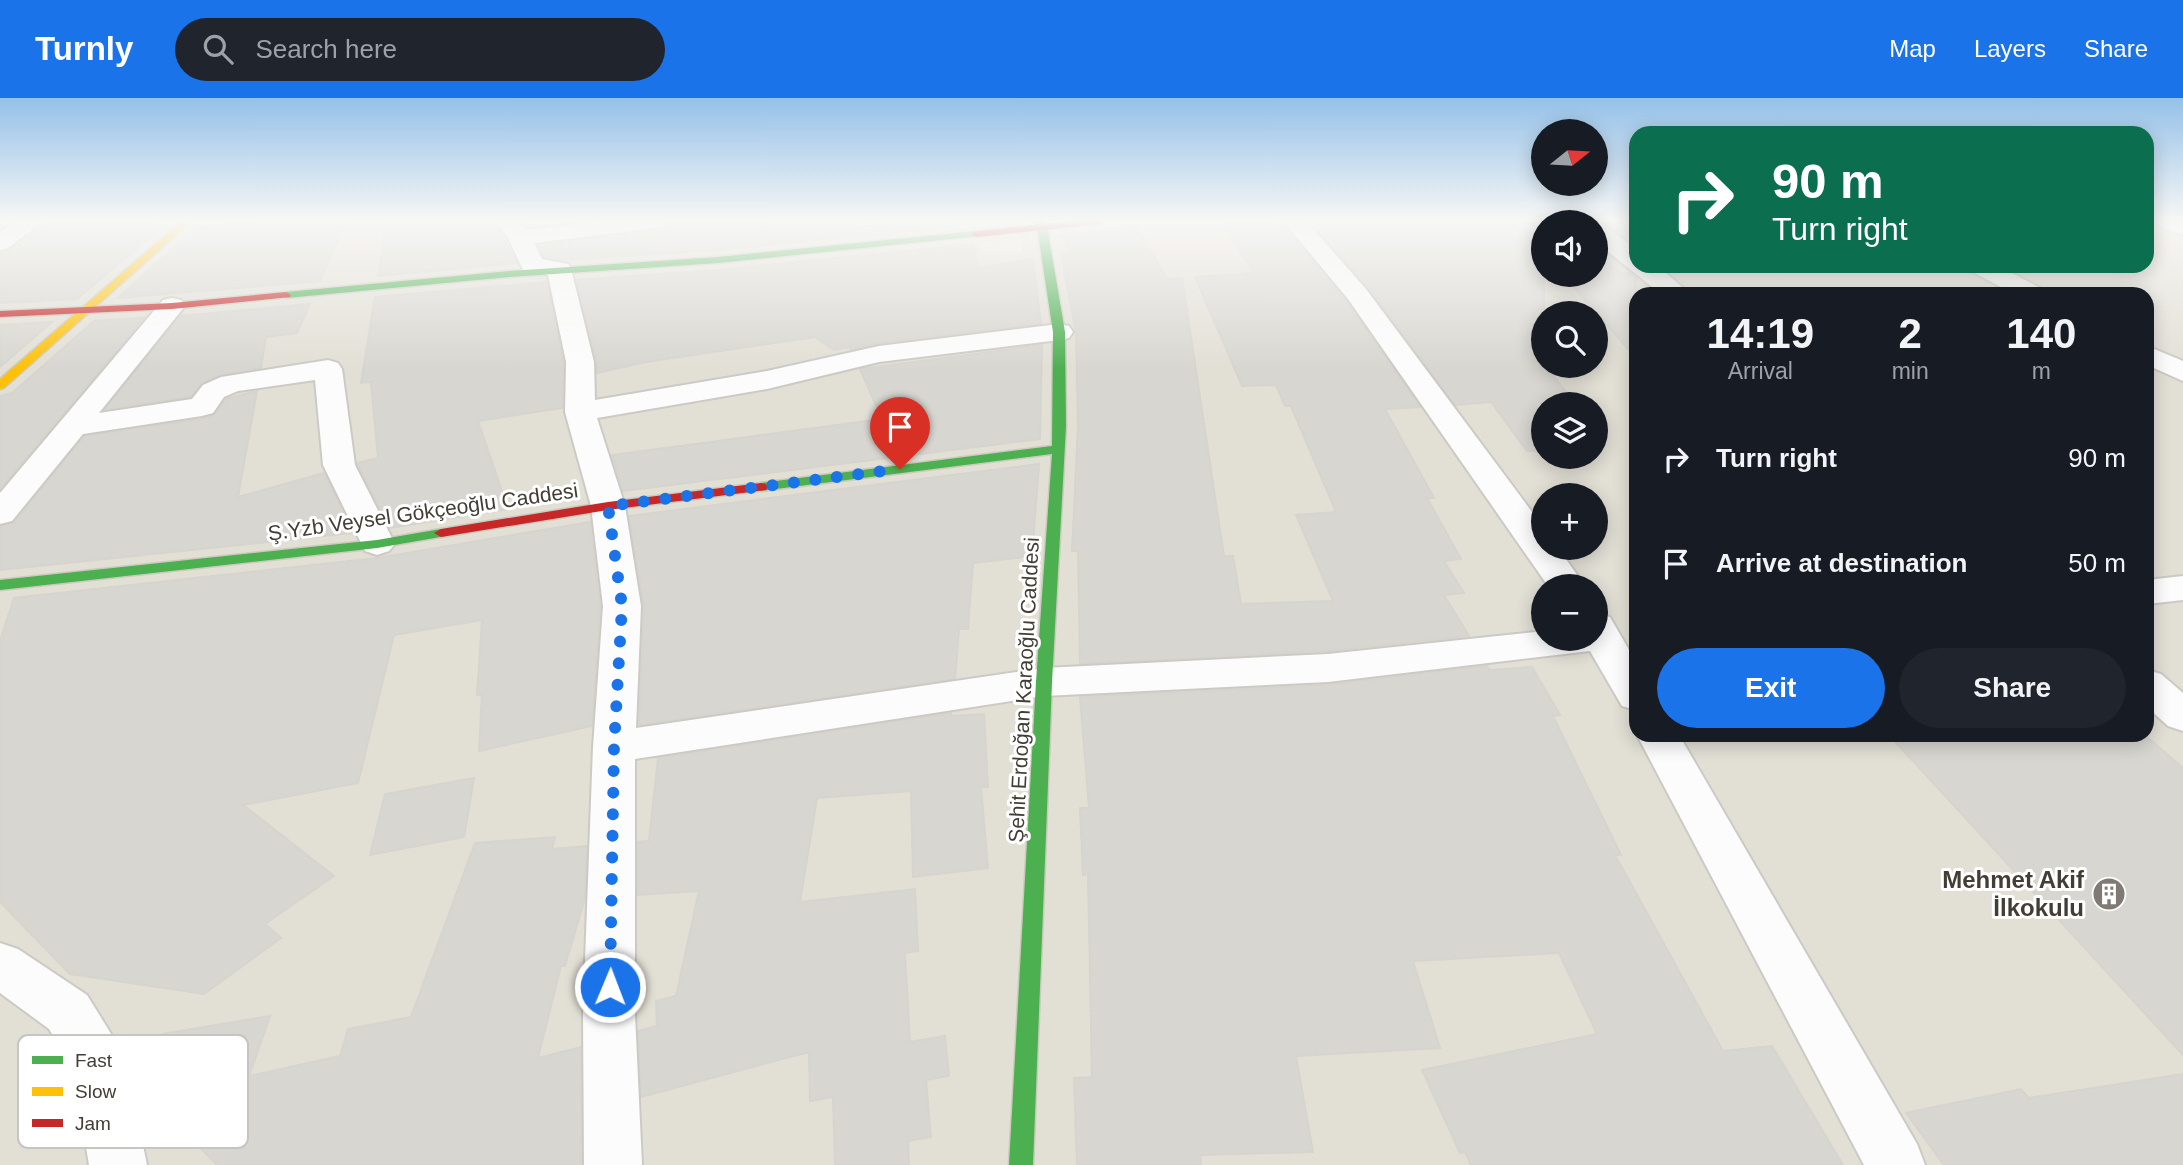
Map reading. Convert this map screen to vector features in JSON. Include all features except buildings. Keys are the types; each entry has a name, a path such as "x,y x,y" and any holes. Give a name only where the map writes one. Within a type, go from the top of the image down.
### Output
{"street":[{"path":"0,386 130,271"},
{"path":"0,314 172,306 540,271"},
{"path":"559,271 580,362 580,412 608,506 622,606 614,747 609,1014 613,1165"},
{"name":"Şehit Erdoğan Karaoğlu Caddesi","path":"1021,1165 1044,682 1059,449 1059,332 1048,271"},
{"path":"1337,271 1357,294 1558,574"},
{"path":"1651,273 1668,287"},
{"path":"1994,273 2020,287"},
{"path":"0,514 172,306"},
{"path":"580,412 767,380 879,354 1059,332"},
{"path":"2154,358 2183,372"},
{"path":"74,426 202,407 213,391 231,383 328,369 339,465 377,544"},
{"name":"Ş.Yzb Veysel Gökçeoğlu Caddesi","path":"0,585 377,544 608,506 1059,449"},
{"path":"2154,591 2183,588"},
{"path":"1608,643 1629,683"},
{"path":"614,747 1044,682 1328,668 1531,644"},
{"path":"2154,690 2183,716"},
{"path":"1662,742 1896,1165"},
{"path":"0,965 68,1012 82,1035"}],"shaded area":[{"path":"0,271 1531,271 1531,287 1608,287 1608,271 1629,271 1629,273 2154,273 2154,271 2183,271 2183,1165 0,1165"}],"traffic: fast":[{"path":"286,295 557,271"},
{"path":"1021,1165 1044,682 1060,426 1059,332 1049,271"},
{"path":"761,487 1059,449"},
{"path":"0,585 377,544 441,533"}],"traffic: slow":[{"path":"0,385 130,271"}],"traffic: jam":[{"path":"0,314 172,306 286,295"},
{"path":"441,533 608,506 761,487"}],"place":[{"name":"Mehmet Akif İlkokulu","path":"2109,894"}],"route":[{"path":"610,987 614,747 622,606 608,506 900,469"}]}
